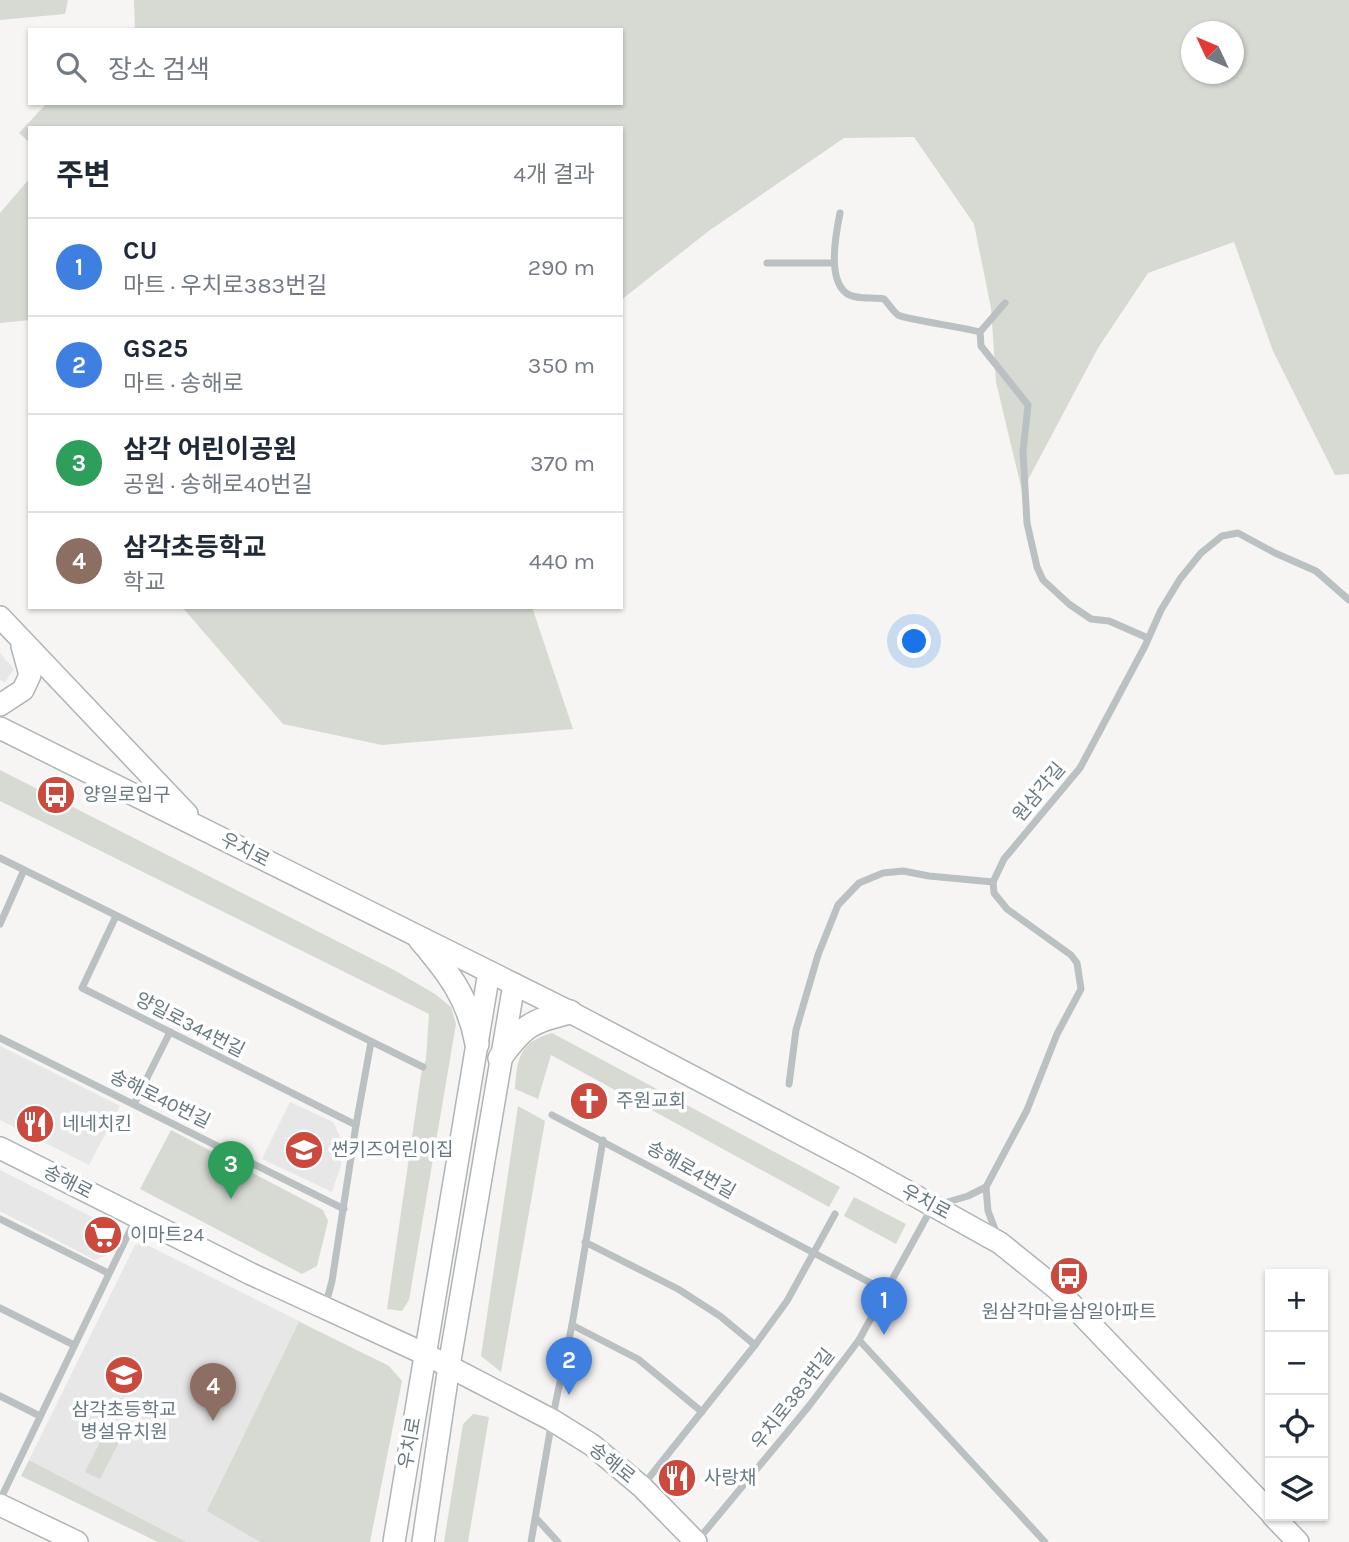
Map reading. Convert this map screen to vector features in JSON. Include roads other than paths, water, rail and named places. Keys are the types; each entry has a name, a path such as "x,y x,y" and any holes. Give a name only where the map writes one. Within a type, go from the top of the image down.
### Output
{"main road":[{"path":"420,939 451,976 473,1023 477,1044"},
{"path":"500,1058 519,1032 542,1018 570,1012"}],"street":[{"path":"840,213 834,263 839,283 845,293 856,297 884,299 898,315 910,320 930,321 980,332"},
{"path":"767,263 834,263"},
{"path":"1005,303 980,332 981,346 1028,405 1023,452 1027,523 1037,567 1043,580 1069,604 1091,619 1109,621 1148,638"},
{"name":"원삼각길","path":"993,882 1004,859 1080,768 1161,610 1201,552 1222,536 1238,533 1316,571 1349,600"},
{"path":"0,617 199,827"},
{"path":"0,705 23,690 30,675 20,640"},
{"name":"우치로","path":"0,727 570,1012 858,1164 1000,1243 1057,1289 1265,1507"},
{"path":"0,858 423,1067"},
{"path":"0,924 24,870"},
{"path":"789,1084 796,1030 818,955 838,905 859,883 883,873 903,871 993,882 994,893 1007,909 1071,955 1077,963 1081,989 1057,1034 1027,1110 986,1187 988,1211 1000,1243"},
{"name":"양일로344번길","path":"116,916 82,988 356,1125"},
{"name":"우치로","path":"394,1542 489,972"},
{"name":"우치로","path":"423,1542 449,1366 514,984"},
{"path":"134,1104 170,1032"},
{"name":"송해로40번길","path":"0,1038 344,1209"},
{"path":"325,1308 332,1281 371,1042"},
{"name":"송해로4번길","path":"552,1115 886,1291"},
{"path":"531,1542 572,1325 603,1140"},
{"name":"송해로","path":"0,1148 136,1217 425,1354 552,1420 592,1445 642,1487 696,1542"},
{"path":"932,1207 968,1196 986,1187"},
{"name":"우치로383번길","path":"696,1542 809,1406 859,1340 932,1207"},
{"path":"642,1487 755,1345 787,1300 835,1214"},
{"path":"77,1542 0,1503 136,1217"},
{"path":"0,1219 108,1273"},
{"path":"585,1242 678,1289 720,1316 755,1345"},
{"path":"0,1308 74,1345"},
{"path":"572,1325 638,1359 702,1412"},
{"name":"우치로383번길","path":"859,1340 1045,1542"},
{"path":"0,1396 40,1416"},
{"path":"536,1518 558,1542"},
{"name":"우치로","path":"1278,1521 1298,1542"}],"place":[{"name":"양일로입구","path":"56,795"},
{"name":"주원교회","path":"589,1101"},
{"name":"네네치킨","path":"35,1124"},
{"name":"썬키즈어린이집","path":"304,1150"},
{"name":"삼각 어린이공원","path":"231,1199"},
{"name":"이마트24","path":"103,1235"},
{"name":"원삼각마을삼일아파트","path":"1069,1276"},
{"name":"CU","path":"884,1335"},
{"name":"삼각초등학교 병설유치원","path":"124,1375"},
{"name":"GS25","path":"569,1395"},
{"name":"삼각초등학교","path":"213,1421"},
{"name":"사랑채","path":"677,1478"}]}
